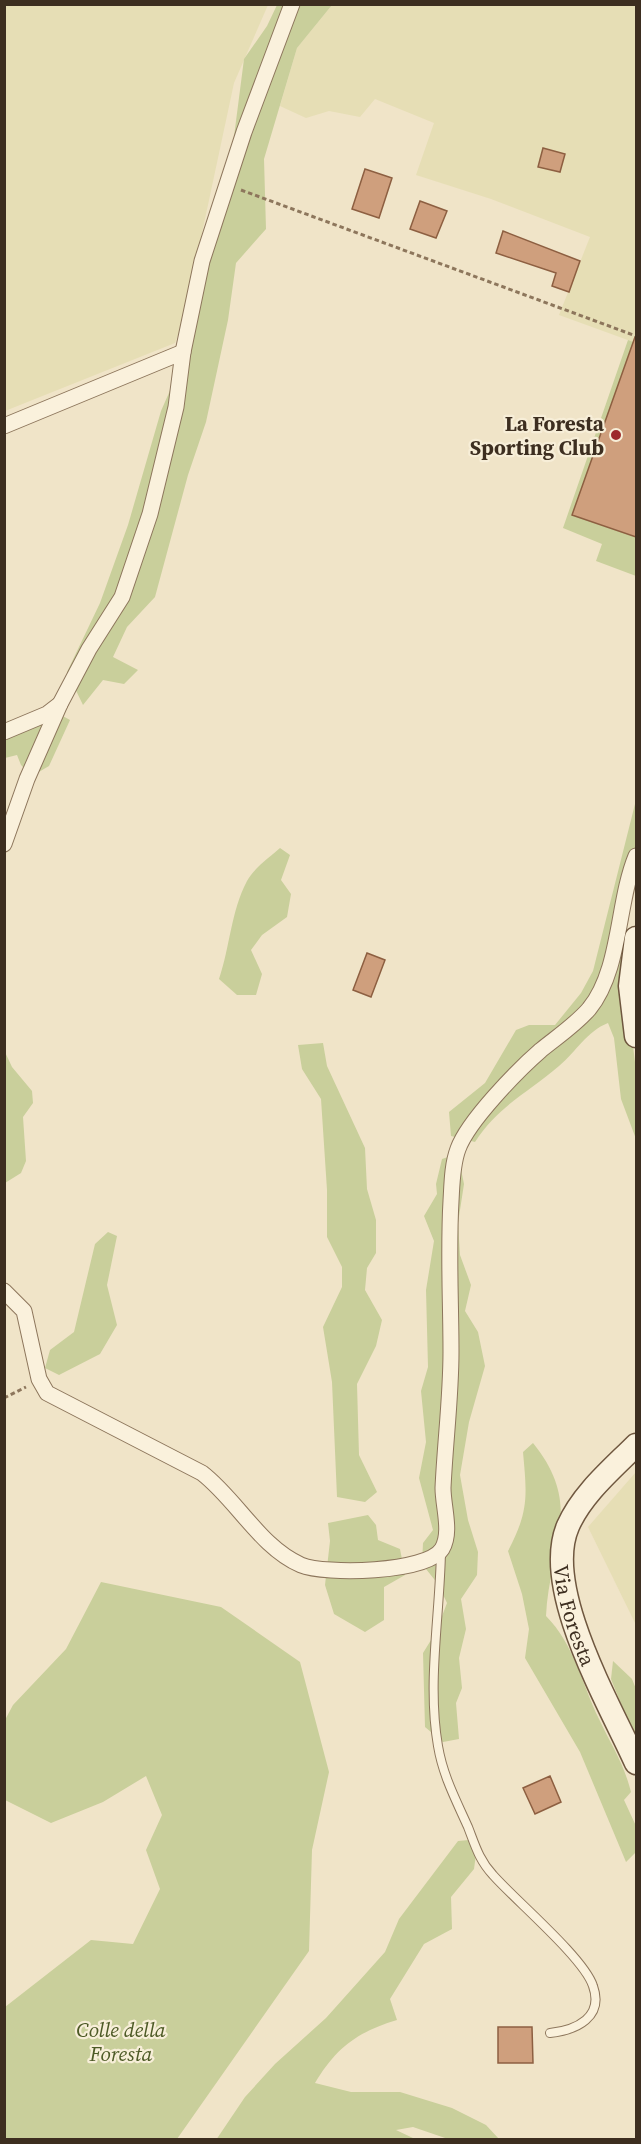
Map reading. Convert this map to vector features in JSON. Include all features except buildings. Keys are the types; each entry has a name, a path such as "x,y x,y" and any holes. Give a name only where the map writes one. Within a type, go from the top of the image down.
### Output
{"main road":[{"path":"636,938 630,986 636,1036"},
{"name":"Via Foresta","path":"636,1445 578,1508 567,1527 562,1561 574,1624 636,1763"}],"street":[{"path":"4,844 27,779 60,704 89,649 123,597 150,514 176,407 183,352 202,261 292,4"},
{"path":"4,426 183,352"},
{"path":"4,732 46,714 60,704"},
{"path":"4,1291 24,1311 42,1385 47,1393 202,1473 284,1555 301,1565 318,1570 400,1567 426,1561 441,1551 447,1536 443,1491 451,1355 448,1256 453,1176 457,1151 466,1133 503,1089 539,1052 572,1026 589,1009 608,969 628,874 636,856"}],"lane":[{"path":"441,1551 433,1698 438,1747 448,1784 479,1858 579,1964 593,1984 596,2000 592,2014 583,2024 569,2031 550,2033"}],"path":[{"path":"227,185 636,336"},
{"path":"4,1398 21,1388 42,1385"}],"shaded area":[{"path":"5,5 268,5 234,83 183,322 175,343 5,411"},
{"path":"332,5 636,5 636,343 559,315 590,237 491,199 416,175 434,123 375,99 360,117 329,111 306,118 280,106 297,48"},
{"path":"636,1472 636,1625 588,1527"}],"green space":[{"path":"277,5 332,5 297,48 264,159 266,229 236,263 228,320 206,422 188,475 155,597 127,627 113,657 138,670 124,684 103,680 83,705 67,672 100,603 128,525 161,411 179,370 232,152 244,59 267,26"},
{"name":"La Foresta Sporting Club","path":"628,340 636,343 636,576 596,561 602,544 563,528"},
{"path":"50,709 70,720 49,766 32,776 21,765 17,755 5,758 5,723"},
{"path":"636,800 636,874 621,950 636,1070 636,1139 621,1099 614,1038 608,1023 594,1031 559,1066 504,1109 484,1129 475,1142 451,1136 449,1112 485,1083 516,1030 529,1025 555,1025 581,993 593,971"},
{"path":"280,848 290,855 281,880 291,894 287,917 262,935 251,950 262,974 256,995 237,995 219,979 237,904 250,876"},
{"path":"323,1043 327,1066 365,1148 367,1189 376,1220 376,1253 367,1268 365,1290 382,1320 376,1346 357,1384 359,1455 377,1492 365,1502 337,1497 332,1382 323,1327 342,1287 342,1267 327,1237 327,1190 321,1099 302,1069 298,1045"},
{"path":"4,1050 12,1067 32,1091 33,1103 23,1117 26,1161 21,1173 5,1183"},
{"path":"448,1157 459,1160 464,1184 458,1223 460,1255 471,1285 465,1311 478,1332 485,1366 469,1422 460,1475 468,1520 478,1552 477,1575 461,1599 466,1629 459,1658 462,1688 456,1703 459,1739 443,1742 425,1727 423,1653 436,1632 447,1603 438,1584 422,1564 423,1543 433,1530 419,1478 426,1442 421,1391 428,1367 426,1290 434,1241 424,1216 437,1194 436,1184 442,1159"},
{"path":"108,1232 117,1236 107,1285 117,1325 100,1354 59,1375 45,1368 50,1350 74,1332 95,1244"},
{"path":"533,1443 549,1466 557,1487 561,1508 546,1616 556,1627 571,1652 628,1781 631,1792 624,1800 636,1826 636,1852 626,1862 580,1752 525,1658 529,1629 522,1594 508,1551 520,1525 525,1503 523,1452"},
{"path":"368,1515 376,1525 378,1540 400,1549 405,1575 384,1587 384,1620 365,1632 334,1614 325,1585 330,1541 328,1523"},
{"name":"Colle della Foresta","path":"101,1582 221,1607 300,1662 329,1772 312,1850 309,1951 177,2139 5,2139 5,2007 91,1940 133,1944 160,1889 146,1850 162,1815 146,1776 103,1802 51,1823 5,1800 5,1720 13,1705 66,1649"},
{"path":"613,1661 632,1679 636,1689 636,1742 611,1679"},
{"path":"469,1840 477,1847 474,1869 451,1897 452,1929 424,1944 390,1999 397,2020 370,2030 349,2043 331,2060 315,2083 351,2092 400,2092 452,2108 486,2125 499,2139 448,2139 413,2127 396,2130 415,2139 216,2140 245,2097 275,2064 326,2018 385,1952 399,1919 458,1841"}],"place":[{"name":"La Foresta Sporting Club","path":"616,435"}]}
